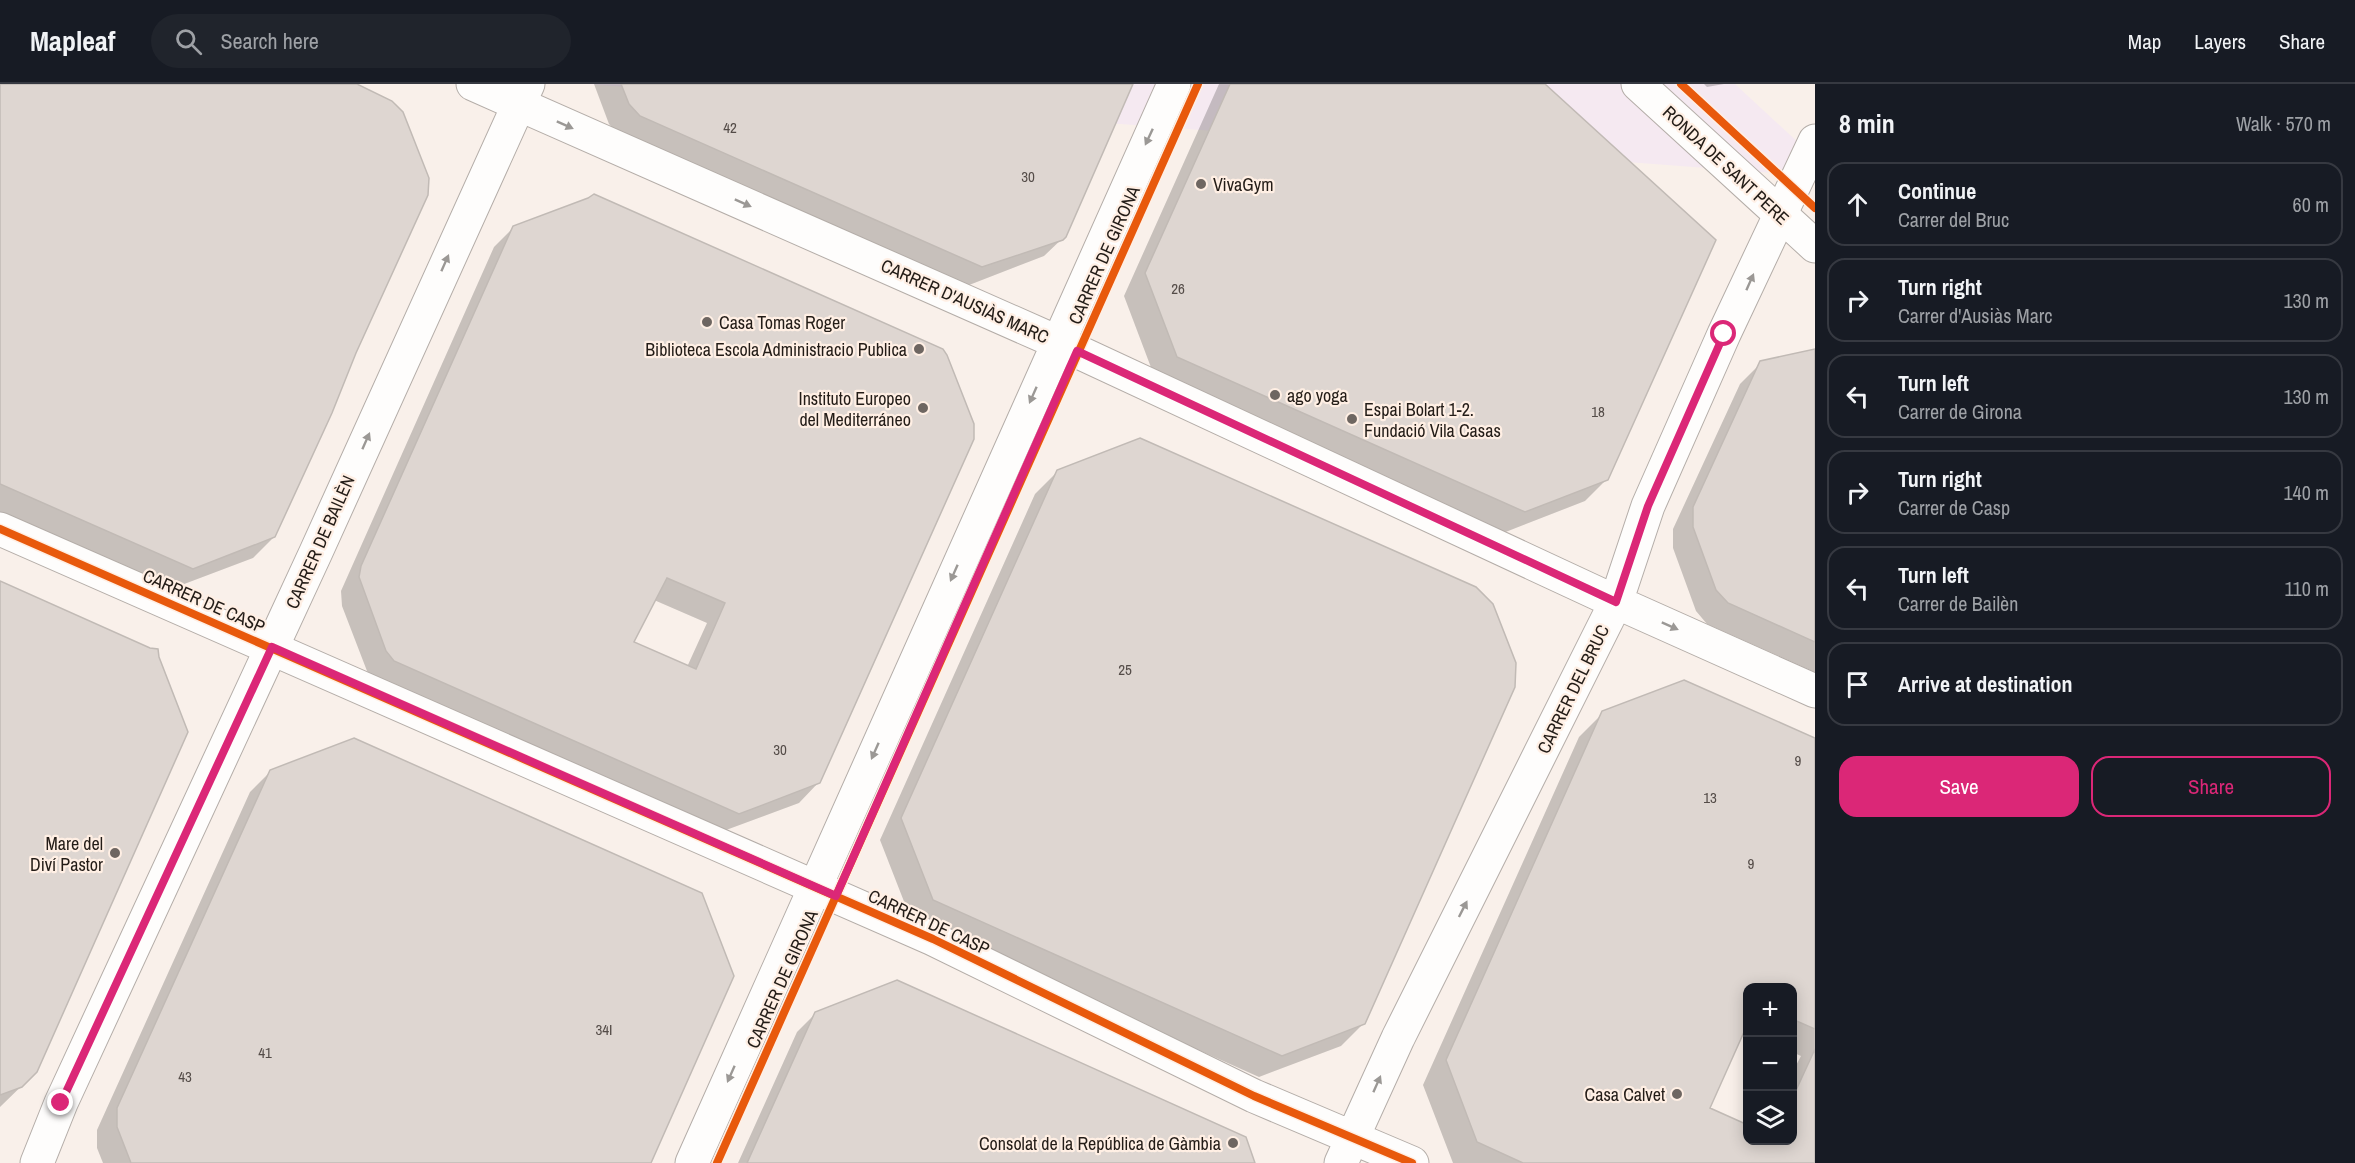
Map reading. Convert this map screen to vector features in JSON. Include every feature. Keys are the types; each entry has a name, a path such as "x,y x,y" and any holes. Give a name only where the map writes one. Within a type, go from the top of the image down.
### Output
{"street":[{"name":"CARRER D'AUSIÀS MARC","path":"472,84 523,94 1616,602 1815,691"},
{"name":"CARRER DE GIRONA","path":"692,1163 1174,84"},
{"name":"RONDA DE SANT PERE","path":"1638,84 1815,246"},
{"name":"CARRER DE BAILÈN","path":"37,1163 61,1103 272,647 523,94"},
{"name":"CARRER DEL BRUC","path":"1347,1150 1398,1038 1616,602 1648,506 1815,141"},
{"name":"CARRER DE CASP","path":"0,529 933,939 1254,1096 1347,1150 1412,1163"}],"shaded area":[{"path":"587,84 1735,84 1815,158 1815,176"}],"building":[{"path":"0,84 357,84 392,101 403,112 429,178 428,195 275,537 193,569 0,484"},
{"path":"621,84 1133,84 1066,237 1063,240 982,267 640,116 629,104"},
{"path":"1230,84 1545,84 1716,240 1608,480 1525,512 1177,357 1145,273"},
{"path":"594,194 943,349 974,424 974,439 820,783 739,814 394,661 386,651 359,577 361,566 513,226","holes":["667,578 725,603 696,669 634,642"]},
{"path":"1815,349 1815,642 1728,603 1716,590 1693,527 1693,507 1760,361"},
{"path":"1140,438 1476,587 1493,604 1516,663 1515,687 1365,1024 1282,1056 933,900 901,818 1057,470"},
{"path":"0,581 150,648 158,649 188,732 37,1072 22,1087 0,1095"},
{"path":"1684,680 1815,738 1815,1029 1797,1021 1797,983 1743,983 1743,1034 1710,1108 1743,1123 1743,1145 1797,1145 1797,1088 1815,1049 1815,1163 1523,1163 1477,1142 1446,1060 1602,711"},
{"path":"354,738 702,893 734,976 651,1163 131,1163 117,1127 117,1108 270,770"},
{"path":"897,980 1246,1137 1255,1163 747,1163 815,1012"}],"cycle path":[{"path":"717,1163 1198,84"},
{"path":"1681,84 1815,208"},
{"path":"0,529 933,939 1254,1096 1412,1163"}],"place":[{"name":"VivaGym","path":"1201,184"},
{"name":"Casa Tomas Roger","path":"707,322"},
{"name":"Biblioteca Escola Administracio Publica","path":"919,349"},
{"name":"ago yoga","path":"1275,395"},
{"name":"Instituto Europeo del Mediterráneo","path":"923,408"},
{"name":"Espai Bolart 1-2. Fundació Vila Casas","path":"1352,419"},
{"name":"Mare del Diví Pastor","path":"115,853"},
{"name":"Casa Calvet","path":"1677,1094"},
{"name":"Consolat de la República de Gàmbia","path":"1233,1143"}],"route":[{"path":"61,1103 272,647 836,896 1077,351 1616,602 1648,506 1724,334"}]}
